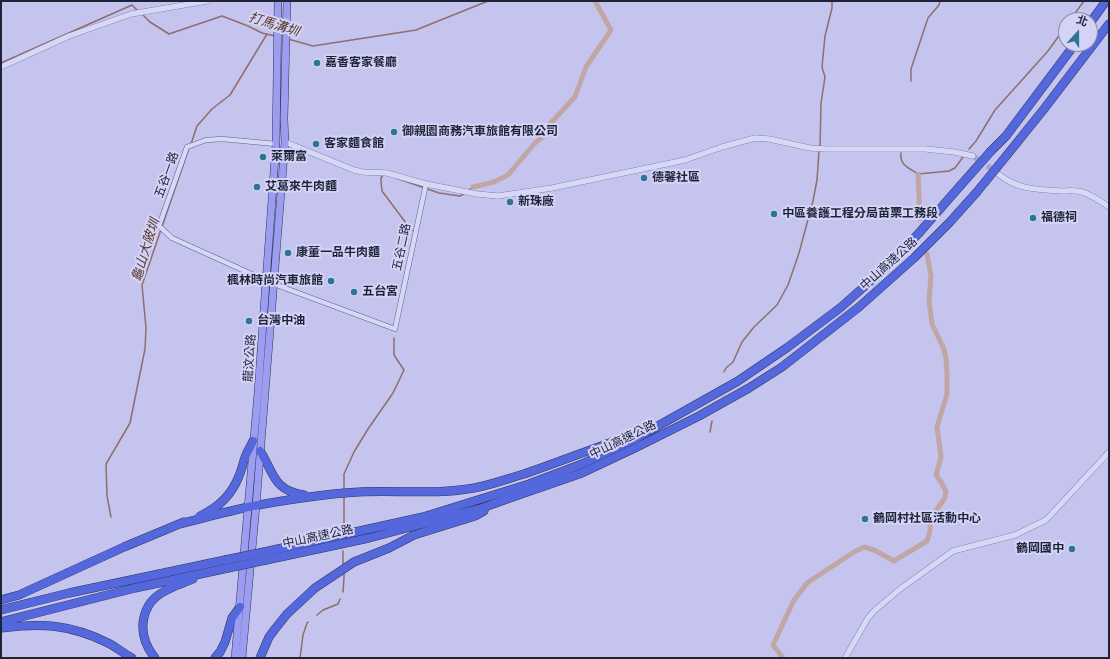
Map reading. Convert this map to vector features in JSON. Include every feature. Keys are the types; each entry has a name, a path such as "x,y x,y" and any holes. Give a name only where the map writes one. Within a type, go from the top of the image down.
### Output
{"highway":[{"path":"1098,12 1106,1"},
{"name":"中山高速公路","path":"1,610 77,591 225,560 265,556 370,538 482,508 582,473 699,416 749,388 782,367 859,307 914,258 948,224 1007,156 1109,24"},
{"name":"中山高速公路","path":"1,622 128,590 228,568 265,556 423,517 529,484 582,464 633,440 738,382 840,308 891,262 919,233 1006,136 1069,52"},
{"path":"180,524 252,506 310,496 360,492 446,491 474,488 549,466 607,443 656,427"},
{"path":"1,600 18,595 212,509 222,502 229,494 240,474 246,454 253,441"},
{"path":"260,451 265,458 273,477 280,485 289,492 310,496"},
{"path":"260,658 269,637 287,614 315,588 354,562 389,548 414,535 475,516 507,499"},
{"path":"155,658 148,649 143,636 143,620 147,610 152,602 166,590 187,582 204,573"},
{"path":"215,658 225,642 232,618 240,606"},
{"path":"1,628 41,625 68,628 90,635 109,644 132,658"}],"main road":[{"name":"龍汶公路","path":"242,658 252,506 253,441 267,281 276,144 278,1"},
{"name":"龍汶公路","path":"235,658 252,506 260,451 274,284 285,142 284,119 287,1"},
{"path":"276,144 285,142"}],"street":[{"path":"2,66 69,36 131,14 207,1"},
{"name":"五谷一路","path":"267,281 172,238 159,226 188,147 206,140 222,138 276,144"},
{"path":"285,142 354,170 362,172 387,173 425,185 498,196 552,188 685,160 722,147 755,138 769,139 810,148 926,149 973,156"},
{"path":"998,174 1017,185 1032,189 1080,192 1109,207"},
{"name":"五谷二路","path":"274,284 395,329 425,185"},
{"path":"845,658 868,618 900,589 953,550 1015,535 1046,520 1109,452"}],"waterway":[{"name":"打馬溝圳","path":"288,39 313,46 416,30 488,1"},
{"path":"473,187 494,182 508,175 535,143 544,136 548,126 575,97 586,67 611,30 595,1"},
{"path":"820,147 821,103 825,77 822,67 825,36 832,8 832,1"},
{"path":"911,81 911,69 928,18 939,5 940,1"},
{"path":"1076,12 1084,1"},
{"name":"打馬溝圳","path":"1,63 132,5 139,12"},
{"name":"打馬溝圳","path":"142,14 150,22 169,34 222,16 262,33 275,36"},
{"name":"龜山大陂圳","path":"191,144 197,126 212,109 230,95 267,34"},
{"path":"969,149 976,141 995,110 1048,51 1058,37"},
{"name":"龜山大陂圳","path":"111,517 107,496 106,464 130,423 145,349 146,328 142,285 189,148"},
{"path":"724,372 733,362 742,342 754,327 777,305 788,285 799,253 813,201 817,180 819,151"},
{"path":"901,153 903,163 918,174 949,171 955,168 963,157"},
{"path":"918,174 920,219"},
{"path":"383,175 381,178 382,191 412,231"},
{"path":"396,178 439,193 460,196 464,194"},
{"path":"469,190 473,187"},
{"path":"783,658 773,645 794,600 807,583 864,547 874,550 894,561 927,541 930,531 930,519 945,498 946,491 936,475 941,457 937,427 947,394 946,358 943,347 932,324 929,301 931,276 927,254"},
{"path":"344,490 344,474 354,452 393,393 404,370 394,355 394,338"},
{"path":"710,432 712,421"},
{"path":"344,497 344,528"},
{"path":"343,551 343,566"},
{"path":"343,592 344,573"},
{"path":"317,615 323,610 338,604 340,599"},
{"path":"300,658 303,635 308,622"}],"tunnel":[{"path":"973,156 996,172"}],"place":[{"name":"嘉香客家餐廳","path":"317,63"},
{"name":"御親園商務汽車旅館有限公司","path":"394,132"},
{"name":"客家麵食館","path":"316,144"},
{"name":"萊爾富","path":"263,157"},
{"name":"德馨社區","path":"644,178"},
{"name":"艾葛來牛肉麵","path":"257,187"},
{"name":"新珠廠","path":"510,202"},
{"name":"中區養護工程分局苗栗工務段","path":"774,214"},
{"name":"福德祠","path":"1033,218"},
{"name":"康董一品牛肉麵","path":"288,253"},
{"name":"楓林時尚汽車旅館","path":"331,281"},
{"name":"五台宮","path":"354,292"},
{"name":"台灣中油","path":"249,321"},
{"name":"鶴岡村社區活動中心","path":"865,519"},
{"name":"鶴岡國中","path":"1072,549"}]}
